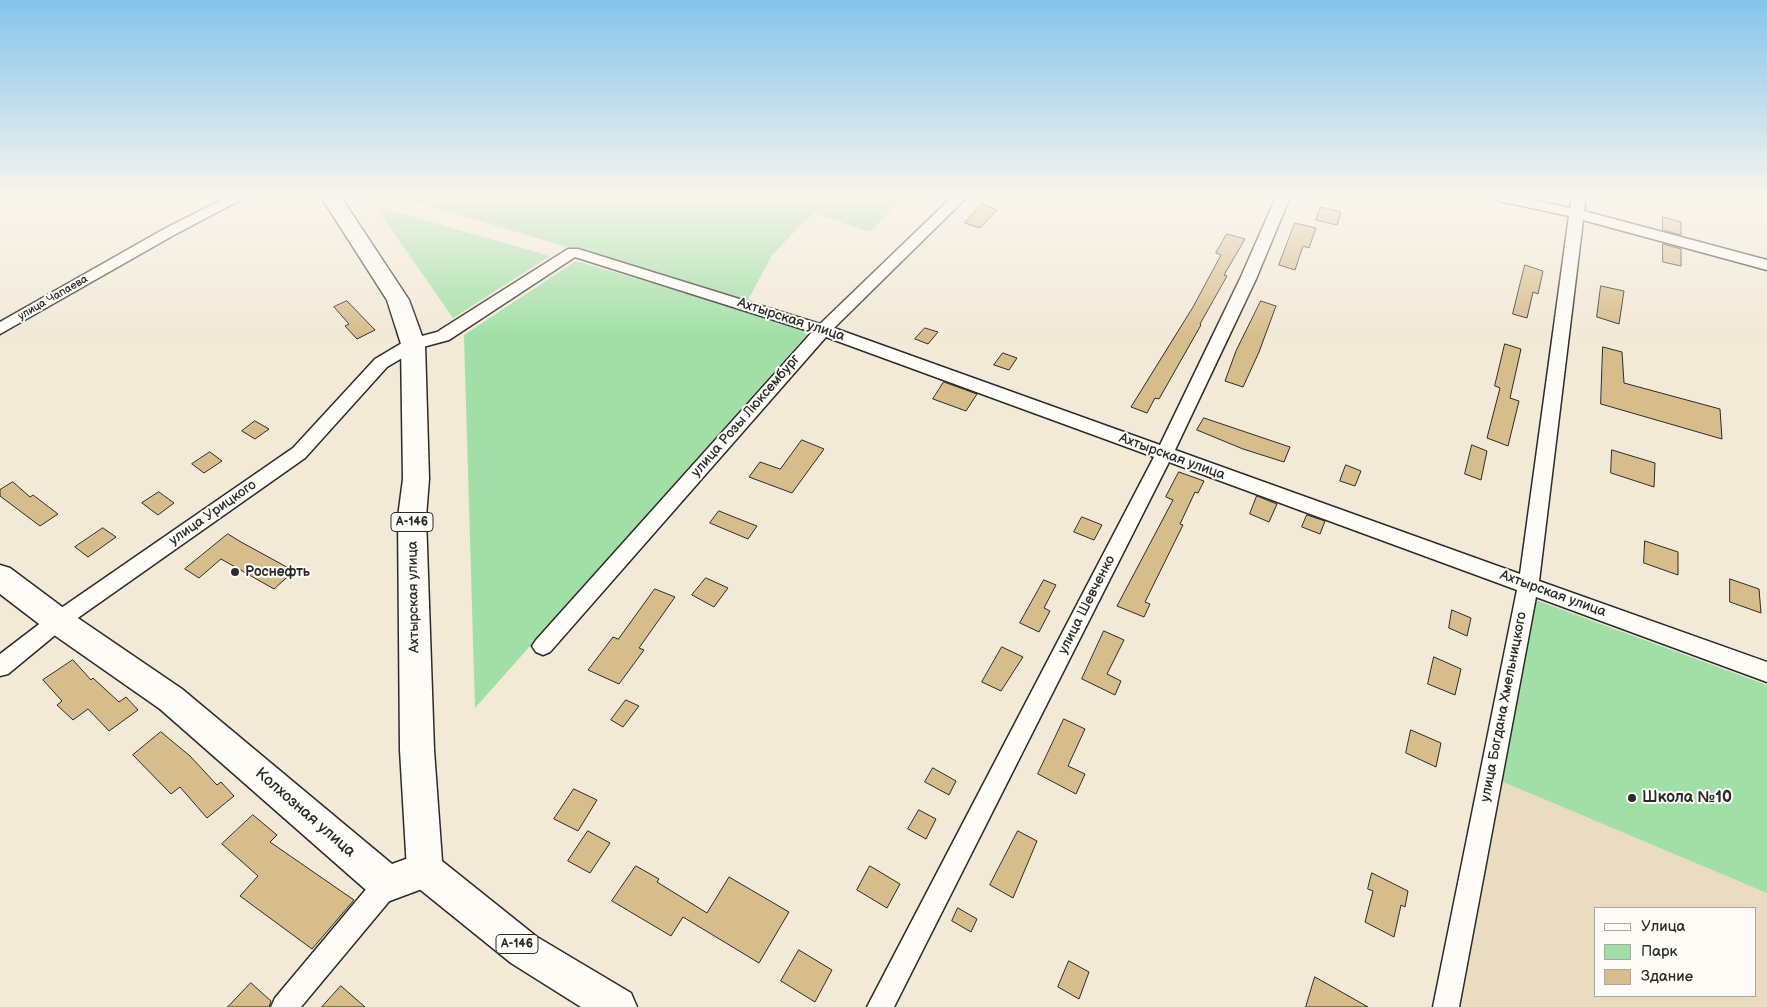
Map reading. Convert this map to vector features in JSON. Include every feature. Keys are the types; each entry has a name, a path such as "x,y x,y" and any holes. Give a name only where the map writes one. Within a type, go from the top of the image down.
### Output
{"main road":[{"name":"Ахтырская улица","path":"362,244 398,300 413,344 416,480 412,517 416,740 425,870"},
{"name":"Колхозная улица","path":"0,577 171,699 388,884"},
{"path":"388,884 425,870"},
{"name":"А-146","path":"425,870 524,950 617,1007"}],"street":[{"name":"улица Чапаева","path":"0,329 148,244"},
{"name":"улица Розы Люксембург","path":"543,646 823,330 912,244"},
{"name":"улица Шевченко","path":"880,1007 1164,454 1263,244"},
{"name":"улица Богдана Хмельницкого","path":"1446,1007 1528,585 1574,244"},
{"path":"1701,244 1767,265"},
{"name":"улица Урицкого","path":"0,666 58,620 299,454 381,363 413,344 443,336 573,252"},
{"name":"Ахтырская улица","path":"573,252 823,330 1767,672"},
{"path":"284,1007 388,884"}],"shaded area":[{"name":"Школа №10","path":"1533,601 1767,687 1767,1007 1460,1007"}],"green space":[{"path":"401,244 508,244 550,256 453,318"},
{"path":"557,244 783,244 772,255 748,300"},
{"path":"576,261 811,330 475,708 464,335"},
{"path":"1533,599 1767,685 1767,893 1501,781"}],"building":[{"path":"1221,244 1242,244 1224,275 1227,276 1201,325 1159,399 1155,398 1147,413 1131,407 1193,307 1221,255 1216,253"},
{"path":"1287,244 1310,244 1309,248 1303,246 1295,270 1279,265"},
{"path":"1663,244 1681,249 1681,266 1663,262"},
{"path":"1525,265 1543,271 1538,294 1533,292 1527,318 1513,314"},
{"path":"1601,286 1624,291 1619,324 1597,317"},
{"path":"347,301 375,330 357,339 345,326 349,324 334,307"},
{"path":"1261,301 1276,306 1259,352 1243,387 1225,381 1236,351"},
{"path":"925,328 938,332 928,344 915,339"},
{"path":"1505,344 1521,349 1510,398 1519,401 1508,446 1487,438 1500,388 1495,386"},
{"path":"1603,347 1622,352 1624,383 1720,409 1722,439 1601,404"},
{"path":"1003,353 1017,358 1009,370 994,365"},
{"path":"944,382 977,394 966,411 933,399"},
{"path":"1204,418 1290,447 1284,462 1243,449 1197,430"},
{"path":"255,421 269,429 255,439 242,431"},
{"path":"802,440 824,449 792,493 749,477 760,462 780,469"},
{"path":"1472,445 1487,451 1481,480 1465,474"},
{"path":"1612,450 1655,463 1654,487 1611,473"},
{"path":"210,452 222,461 204,473 192,464"},
{"path":"1346,465 1361,471 1355,486 1340,481"},
{"path":"1179,472 1204,481 1198,493 1195,492 1180,524 1183,525 1145,602 1150,604 1144,617 1117,606 1173,500 1166,497"},
{"path":"13,482 30,497 33,495 58,514 40,526 0,496 0,490"},
{"path":"159,492 174,503 158,515 142,503"},
{"path":"1257,496 1277,504 1269,522 1250,514"},
{"path":"719,511 757,526 748,539 710,523"},
{"path":"1307,515 1325,521 1320,534 1302,527"},
{"path":"1082,517 1102,525 1094,540 1074,532"},
{"path":"103,528 116,537 88,557 75,547"},
{"path":"228,534 294,571 274,589 221,559 199,578 185,569"},
{"path":"1645,541 1678,552 1678,575 1644,563"},
{"path":"706,578 728,588 714,607 692,595"},
{"path":"1730,579 1759,589 1761,613 1730,602"},
{"path":"1044,580 1056,585 1044,608 1050,611 1039,632 1020,623"},
{"path":"655,589 675,597 639,648 644,650 619,684 588,670 613,637 618,639"},
{"path":"1452,610 1471,618 1467,636 1449,628"},
{"path":"1104,631 1124,640 1107,674 1121,681 1115,695 1082,679"},
{"path":"1002,647 1023,657 1001,691 982,682"},
{"path":"1434,657 1461,669 1455,695 1428,684"},
{"path":"73,660 91,680 93,678 119,702 126,697 138,710 109,731 88,709 73,720 57,705 62,701 43,680"},
{"path":"626,700 639,706 623,727 611,720"},
{"path":"1064,719 1085,729 1068,766 1085,774 1076,794 1038,774"},
{"path":"1411,730 1441,743 1436,767 1406,753"},
{"path":"161,732 190,756 217,785 221,782 234,796 207,818 180,787 171,794 133,755"},
{"path":"933,768 956,781 949,795 925,782"},
{"path":"574,789 597,800 578,831 554,819"},
{"path":"919,810 936,819 926,839 908,829"},
{"path":"253,815 277,835 270,842 354,900 312,949 240,896 258,876 222,844"},
{"path":"588,831 610,843 590,873 568,861"},
{"path":"1018,831 1037,841 1013,898 990,885"},
{"path":"636,866 659,879 657,882 707,913 729,877 789,912 759,963 683,917 671,936 612,901"},
{"path":"870,866 900,884 887,908 857,890"},
{"path":"1372,873 1408,891 1405,907 1401,905 1394,937 1365,922 1373,891 1368,889"},
{"path":"958,908 977,919 971,932 952,921"},
{"path":"799,950 832,970 815,1002 781,981"},
{"path":"1069,961 1089,972 1079,999 1058,987"},
{"path":"1315,977 1368,1007 1306,1007"},
{"path":"251,983 271,1001 269,1007 228,1007"},
{"path":"341,986 365,1007 322,1007"}],"place":[{"name":"Роснефть","path":"235,572"},
{"name":"Школа №10","path":"1632,798"}]}
